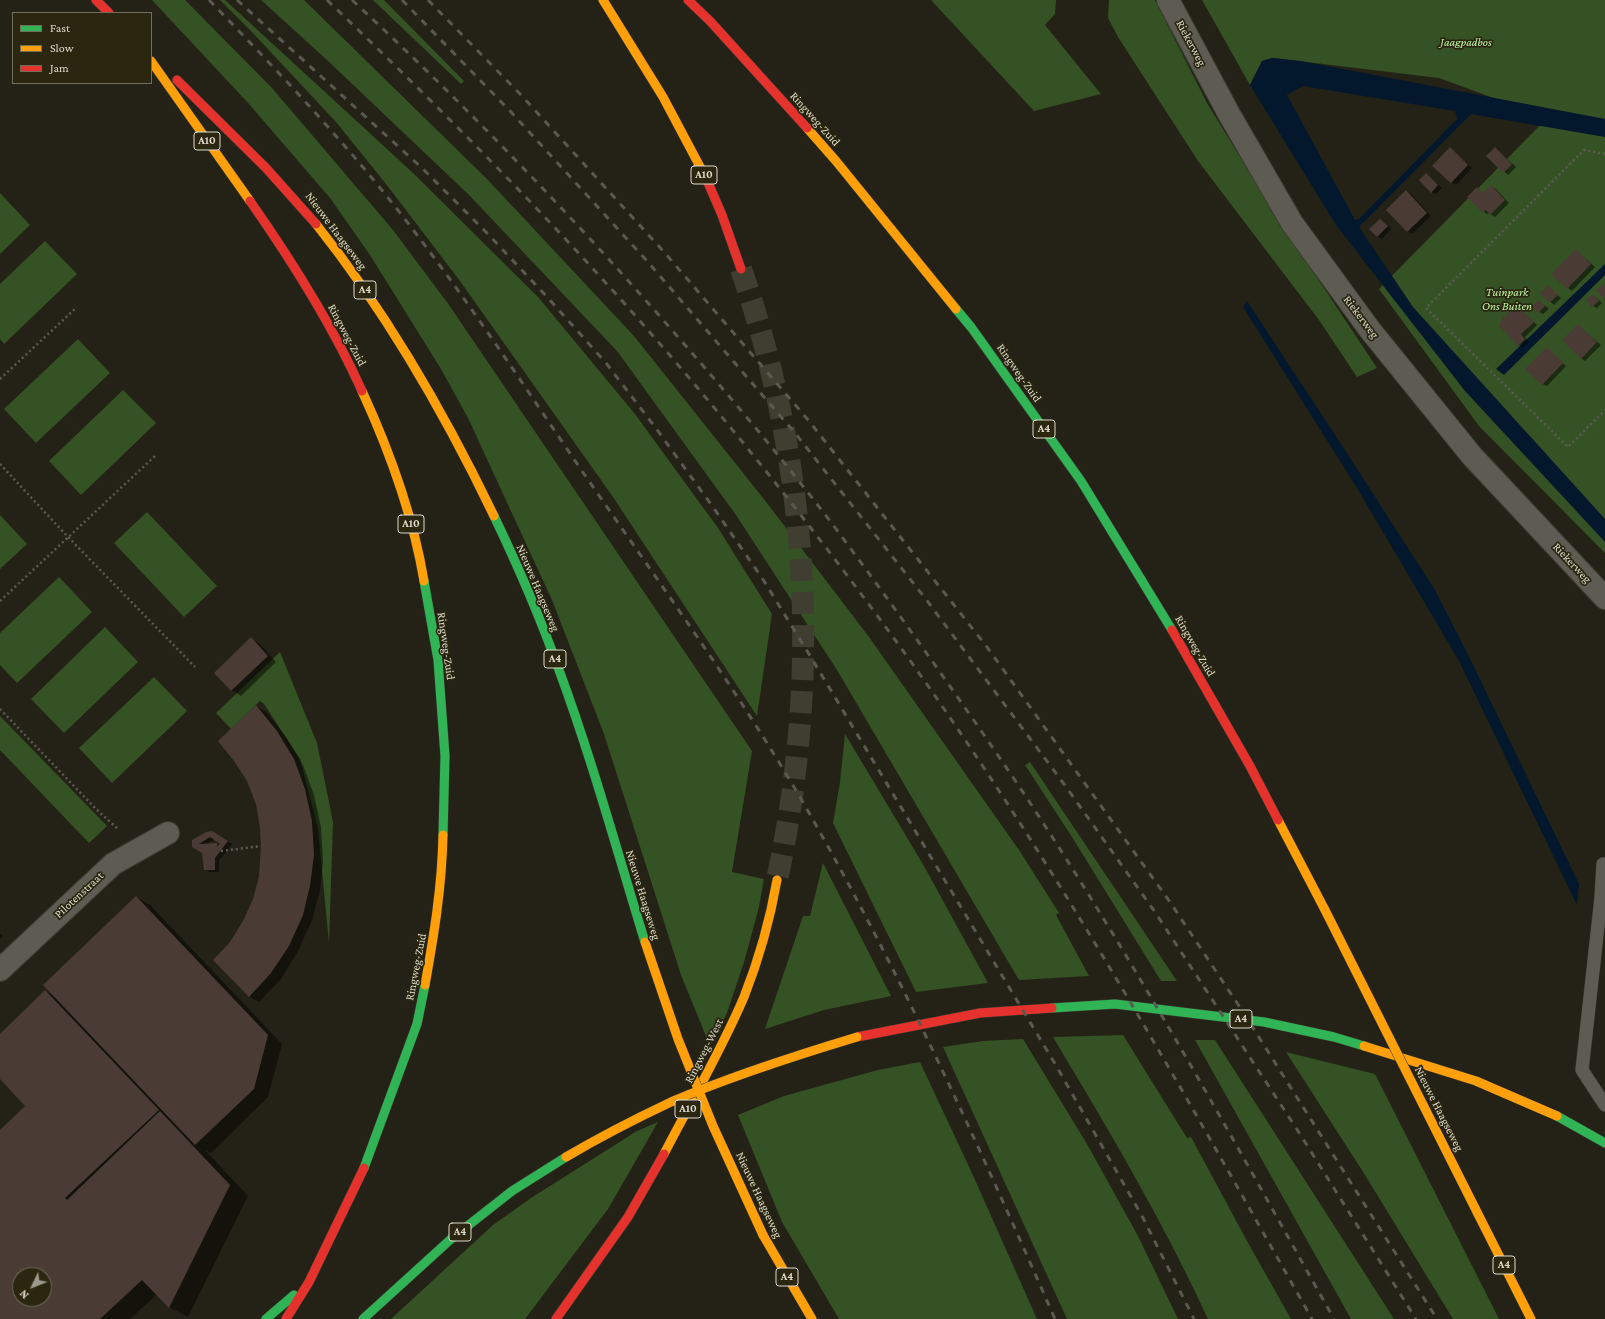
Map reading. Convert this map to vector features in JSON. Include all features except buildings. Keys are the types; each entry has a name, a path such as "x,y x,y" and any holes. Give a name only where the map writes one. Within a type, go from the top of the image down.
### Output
{"highway":[{"path":"96,0 108,12"},
{"name":"A10","path":"603,0 657,86 696,157 716,199 741,269"},
{"name":"Ringweg-Zuid","path":"688,0 710,21 836,161 971,327 1081,481 1161,612 1250,766 1325,910"},
{"name":"Nieuwe Haagseweg","path":"152,55 293,195 317,224 344,259 375,306 428,391 458,446 501,532 559,670 606,814 645,942 678,1039 710,1119 763,1235 812,1319"},
{"name":"Ringweg-Zuid","path":"152,61 264,221 309,291 349,363 384,441 406,504 422,568 438,660 445,756 443,859 437,920 417,1024 367,1162 309,1282"},
{"name":"Ringweg-West","path":"556,1319 628,1217 660,1162 714,1058 744,996 758,957 771,914 777,880"},
{"name":"Nieuwe Haagseweg","path":"1325,910 1531,1319"},
{"name":"A4","path":"363,1319 451,1239 512,1191 602,1135 661,1106 759,1067 857,1037 980,1013 1116,1004 1264,1022 1334,1037 1476,1081 1561,1118 1605,1143"},
{"name":"A10","path":"266,1319 309,1282"},
{"name":"A10","path":"286,1319 309,1282"}],"street":[{"name":"Riekerweg","path":"1168,0 1229,114 1292,223 1360,317 1472,456 1605,598"},
{"name":"Pilotenstraat","path":"0,970 113,864 168,833"}],"lane":[{"path":"1603,864 1601,898 1582,1070 1605,1105"}],"path":[{"path":"1605,154 1584,150 1426,308 1568,447 1605,410"},
{"path":"0,380 76,308"},
{"path":"0,601 155,456"},
{"path":"0,464 68,537 195,667"},
{"path":"0,709 96,809 140,849"},
{"path":"221,851 261,846"}],"green space":[{"path":"152,0 185,0 272,88 393,230 449,305 752,751 732,872 764,879 759,907 745,959 727,1013 710,1046 681,975 604,734 552,600 468,418 441,369 370,255 330,198 249,104"},
{"path":"220,0 225,0 412,172 538,297 635,414 718,528 772,614 757,716 613,497 460,281 386,184 336,122"},
{"path":"261,0 304,0 487,179 634,336 767,503 869,637 1019,850 1059,913 1056,915 1089,976 1019,980 837,670 736,515 617,351 469,195 327,60"},
{"path":"373,0 384,0 464,81 461,84"},
{"path":"931,0 1056,0 1055,14 1045,25 1101,94 1034,111"},
{"path":"1109,0 1155,0 1207,103 1275,214 1377,368 1357,377 1319,320 1198,161 1118,37 1108,18"},
{"name":"Tuinpark Ons Buiten","path":"1202,0 1605,0 1605,553 1479,426 1379,289 1550,115 1526,110 1439,78 1273,58 1262,61 1250,85"},
{"path":"0,193 30,225 0,254"},
{"path":"45,241 77,274 4,344 0,339 0,284"},
{"path":"78,339 110,373 36,443 4,409"},
{"path":"123,390 156,423 81,495 49,461"},
{"path":"147,512 217,586 184,617 114,543"},
{"path":"0,515 27,544 0,569"},
{"path":"59,577 92,612 17,683 0,665 0,633"},
{"path":"105,627 138,662 64,733 31,699"},
{"path":"280,652 317,743 333,822 329,943 318,829 300,759 264,704 260,701 231,729 216,713"},
{"path":"154,677 187,711 112,783 79,748"},
{"path":"0,716 107,826 89,843 0,750"},
{"path":"845,734 924,866 988,983 916,992 833,823 840,782"},
{"path":"1030,762 1177,981 1161,981 1072,837 1025,765"},
{"path":"823,863 891,996 824,1010 765,1029 803,916 810,916"},
{"path":"1123,1035 1187,1138 1191,1137 1291,1319 1208,1319 1154,1211 1053,1037"},
{"path":"1023,1039 1087,1144 1138,1236 1178,1319 1067,1319 943,1047 983,1041"},
{"path":"1195,1040 1215,1040 1394,1319 1351,1319"},
{"path":"1286,1052 1375,1074 1499,1319 1453,1319 1365,1175"},
{"path":"920,1062 971,1171 1037,1319 839,1319 782,1222 738,1115 784,1096 878,1070"},
{"path":"658,1122 608,1209 525,1319 391,1319 493,1225 531,1198 637,1131"}],"water":[{"path":"1272,58 1301,61 1605,119 1605,137 1471,114 1359,227 1413,307 1605,519 1605,542 1465,391 1336,225 1250,85 1262,61","holes":["1303,86 1455,111 1457,119 1359,219 1355,220 1287,95"]},
{"path":"1605,264 1605,275 1504,375 1496,369"},
{"path":"1247,301 1435,590 1579,884 1577,905 1459,661 1357,488 1243,307"}],"tunnel":[{"path":"741,269 764,344 782,420 794,496 801,572 803,649 800,726 791,803 777,880"}],"railway":[{"path":"209,0 277,71 343,144 385,194 437,261 706,650 766,741 821,834 885,953 973,1135 1055,1319"},
{"path":"237,0 422,168 486,232 606,363 655,427 764,581 812,659 1054,1062 1142,1216 1194,1319"},
{"path":"327,0 487,157 603,279 745,445 779,487 877,616 964,738 1069,901 1217,1150 1312,1319"},
{"path":"352,0 420,64 486,130 615,266 748,419 845,540 984,735 1033,807 1087,892 1160,1012 1334,1319"},
{"path":"402,0 511,112 647,261 795,433 925,598 1064,784 1155,912 1298,1131 1416,1319"},
{"path":"428,0 522,96 665,253 809,421 987,647 1170,902 1243,1012 1437,1319"}],"traffic: fast":[{"path":"956,309 971,327 1081,481 1172,630"},
{"path":"494,516 520,573 552,650 593,771 645,942"},
{"path":"424,581 438,660 445,756 443,835"},
{"path":"364,1168 417,1024 425,985"},
{"path":"1052,1008 1115,1004 1264,1022 1334,1037 1364,1046"},
{"path":"1557,1116 1605,1143"},
{"path":"363,1319 451,1239 512,1191 566,1157"},
{"path":"266,1319 294,1295"}],"traffic: slow":[{"path":"603,0 663,97 706,178"},
{"path":"152,62 250,201"},
{"path":"807,128 836,161 956,309"},
{"path":"316,224 366,292 413,365 435,402 494,516"},
{"path":"362,391 382,437 407,508 414,532 424,581"},
{"path":"1278,820 1325,910"},
{"path":"425,985 437,910 443,835"},
{"path":"664,1154 716,1057 744,997 764,939 777,880"},
{"path":"1325,910 1477,1212"},
{"path":"645,942 678,1039 713,1126 763,1235"},
{"path":"566,1157 592,1142 671,1102 763,1067 857,1037"},
{"path":"1364,1046 1476,1081 1557,1116"},
{"path":"1477,1212 1531,1319"},
{"path":"763,1235 812,1319"}],"traffic: jam":[{"path":"96,0 108,12"},
{"path":"688,0 710,21 807,128"},
{"path":"177,80 266,168 316,224"},
{"path":"706,178 722,215 741,269"},
{"path":"250,201 310,293 338,341 362,391"},
{"path":"1172,630 1250,766 1278,820"},
{"path":"857,1037 980,1013 1052,1008"},
{"path":"556,1319 628,1217 664,1154"},
{"path":"286,1319 309,1282 364,1168"}],"park label":[{"name":"Jaagpadbos","path":"1466,42"}]}
